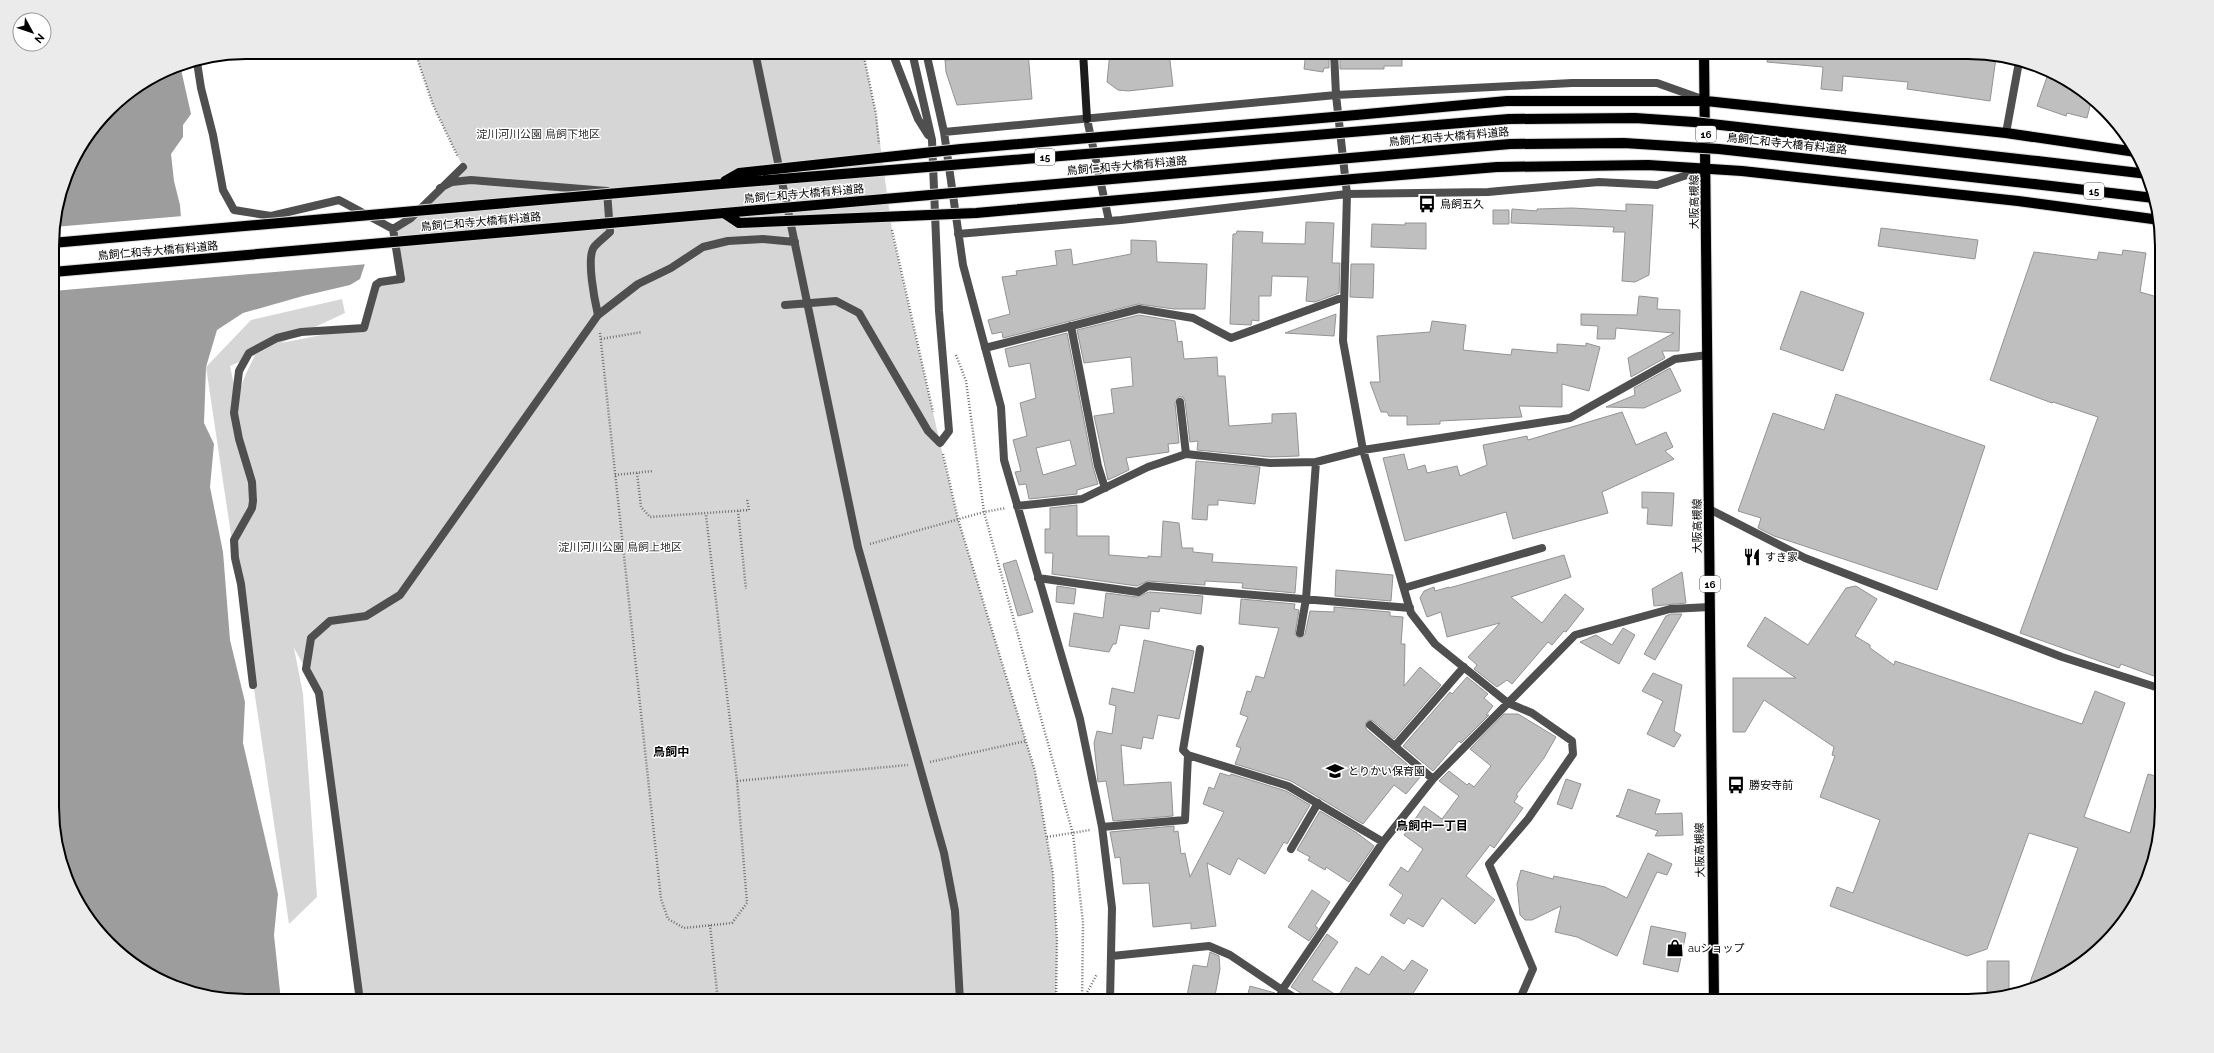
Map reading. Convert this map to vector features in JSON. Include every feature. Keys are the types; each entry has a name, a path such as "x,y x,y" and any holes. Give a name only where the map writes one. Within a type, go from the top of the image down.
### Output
{"main road":[{"name":"大阪高槻線","path":"1704,59 1706,101 1714,994"},
{"path":"721,184 739,173 961,149 1507,101 1706,101 2006,133 2129,151"},
{"name":"鳥飼仁和寺大橋有料道路","path":"59,242 721,184 1509,119 1635,118 1694,122 2141,173"},
{"name":"鳥飼仁和寺大橋有料道路","path":"59,271 1510,144 1624,143 1719,149 2149,197"},
{"path":"724,213 739,223 976,213 1513,166 1597,164 1706,168 2018,201 2152,219"}],"street":[{"path":"756,59 858,547 944,853 955,911 960,994"},
{"path":"895,59 918,119 932,140"},
{"path":"785,306 836,301 859,313 928,431 940,443 949,431 939,311 932,140 914,59"},
{"path":"928,59 944,132 963,265 1001,407 1004,460 1080,719 1102,827 1112,908 1110,994"},
{"path":"1083,59 1087,119 1109,221"},
{"path":"1334,59 1336,95 1347,194 1343,341 1363,450 1411,613 1435,644 1508,703 1532,713 1572,742 1573,754 1528,819 1489,864 1533,970 1522,994"},
{"path":"197,65 201,88 213,135 223,190 234,210 271,216 339,200 393,230"},
{"path":"2006,133 2018,66"},
{"path":"944,132 1336,95 1572,83 1657,83 1706,101"},
{"path":"393,230 411,218 463,167"},
{"path":"958,234 1109,221 1347,194 1488,192 1599,182 1657,185 1706,168"},
{"path":"440,188 452,182 471,180 607,191 610,232 593,248 591,255 593,289 598,315"},
{"path":"253,685 234,540 252,508 253,501 252,482 239,439 234,413 239,371 248,353 277,338 301,332 364,328 376,285 380,282 401,278 393,230"},
{"path":"359,994 319,693 306,669 311,638 330,621 366,616 400,595 598,315 638,284 671,268 703,247 728,240 763,239 795,242"},
{"path":"985,348 1139,309 1193,318 1231,338 1344,297"},
{"path":"1071,326 1098,466 1105,488"},
{"path":"1017,506 1082,500 1148,467 1186,454 1270,463 1316,462 1363,450 1570,418 1675,359 1708,356"},
{"path":"1180,402 1186,454"},
{"path":"1300,633 1306,599 1316,462"},
{"path":"1709,508 1805,558 2062,657 2155,687"},
{"path":"1404,588 1542,548"},
{"path":"1038,578 1138,592 1148,586 1410,608"},
{"path":"1281,994 1282,990 1383,842 1433,779 1575,635 1670,609 1710,607"},
{"path":"1200,649 1183,750 1188,755 1288,786 1383,842"},
{"path":"1395,746 1464,667"},
{"path":"1370,725 1433,779"},
{"path":"1102,827 1184,820 1188,755"},
{"path":"1291,849 1318,803"},
{"path":"1112,956 1209,946 1230,955 1289,994"}],"path":[{"path":"417,59 433,105 463,167"},
{"path":"893,237 935,419"},
{"path":"598,315 660,899 668,919 684,928 732,922 747,903 737,781 706,515"},
{"path":"601,339 642,332"},
{"path":"955,353 966,381 984,512 1073,834 1083,923 1082,994"},
{"path":"940,443 958,519 1035,771 1053,874 1056,934 1056,994"},
{"path":"615,475 653,471"},
{"path":"637,473 641,507 650,517 706,515 749,510 747,499"},
{"path":"858,547 984,512 1017,506"},
{"path":"738,511 746,589"},
{"path":"737,781 920,764 1026,741"},
{"path":"1047,837 1073,834 1102,827"},
{"path":"710,925 717,994"},
{"path":"1086,994 1105,960 1112,956"}],"green space":[{"name":"淀川河川公園 鳥飼上地区","path":"417,59 864,59 876,114 893,237 958,519 1035,771 1053,874 1057,941 1056,994 359,994 319,693 294,648 303,694 317,897 289,924 206,367 251,320 342,299 345,313 281,343 362,327 373,281 399,274 393,229 463,167 433,105","holes":["255,355 242,384 238,403 230,366"]}],"shaded area":[{"path":"181,71 191,114 183,125 183,137 171,154 174,181 180,205 183,244 375,233 360,279 350,285 303,296 243,313 217,330 206,367 204,423 214,444 210,487 223,552 230,640 245,702 243,743 278,894 274,935 280,994 234,994 198,988 163,975 123,948 105,930 91,911 73,879 65,855 59,819 59,234 65,198 73,174 84,152 98,132 123,105 132,98 152,84"}],"pier":[{"path":"183,216 185,242 344,232 375,231 377,234 368,264 59,290 60,226"}],"building":[{"path":"1029,59 1032,99 957,105 946,72 945,60"},
{"path":"1109,59 1170,59 1173,86 1128,91 1118,90 1107,82"},
{"path":"1305,59 1329,59 1329,68 1324,68 1323,72 1304,69"},
{"path":"1340,59 1402,59 1402,66 1384,66 1384,69 1340,69"},
{"path":"1767,59 1980,59 1996,62 1990,101 1907,89 1908,82 1843,76 1842,91 1821,89 1823,67 1767,62"},
{"path":"2047,76 2062,84 2090,105 2087,118 2067,113 2066,116 2037,106"},
{"path":"1626,204 1653,205 1649,275 1635,282 1622,281 1625,232 1613,232 1614,227 1511,223 1512,209 1537,211 1537,209 1572,208 1626,211"},
{"path":"1493,210 1509,210 1509,224 1493,224"},
{"path":"1306,222 1334,223 1332,263 1340,263 1339,293 1315,302 1306,301 1308,277 1272,276 1271,296 1259,296 1259,321 1252,320 1251,325 1230,324 1233,234 1236,234 1237,231 1263,232 1262,243 1305,244"},
{"path":"1405,223 1426,223 1426,249 1371,247 1372,224 1405,225"},
{"path":"1881,228 1978,240 1975,259 1878,246"},
{"path":"1131,240 1156,241 1157,262 1207,264 1205,309 1174,309 1138,304 1003,338 1002,332 992,334 988,320 1010,314 1002,277 1017,275 1016,271 1057,265 1055,251 1071,249 1073,265 1131,254"},
{"path":"2123,250 2146,253 2140,292 2155,296 2155,676 2121,664 2119,668 2020,633 2098,417 2053,402 2052,403 1990,380 2034,252 2097,260 2099,252 2122,255"},
{"path":"1351,264 1374,264 1373,298 1350,297"},
{"path":"1801,291 1864,313 1843,371 1780,349"},
{"path":"1639,296 1658,298 1657,309 1680,310 1679,351 1662,351 1665,358 1631,377 1628,358 1674,333 1616,328 1615,339 1597,339 1598,326 1581,325 1581,314 1637,315"},
{"path":"1336,314 1334,336 1285,333"},
{"path":"1139,315 1175,321 1178,342 1182,341 1184,359 1217,357 1218,376 1225,376 1229,426 1272,423 1272,414 1296,413 1299,456 1270,457 1197,450 1198,441 1190,442 1185,401 1183,397 1179,397 1175,403 1179,443 1168,444 1169,452 1126,458 1129,470 1108,480 1094,416 1114,413 1111,389 1133,386 1131,357 1084,363 1077,330"},
{"path":"1432,321 1466,325 1463,350 1511,355 1512,349 1557,353 1557,344 1586,346 1586,343 1600,347 1589,391 1562,384 1562,407 1519,406 1522,417 1440,421 1440,424 1407,425 1407,416 1389,416 1387,412 1381,412 1370,382 1380,382 1377,336 1430,332"},
{"path":"1067,333 1093,467 1098,484 1077,490 1077,494 1029,499 1026,484 1019,485 1015,472 1021,471 1013,440 1027,436 1020,403 1036,398 1030,363 1009,367 1005,349","holes":["1070,440 1076,465 1043,475 1036,448"]},
{"path":"1670,368 1681,391 1644,408 1606,407 1635,395 1634,388"},
{"path":"1836,394 1985,446 1937,590 1774,536 1758,528 1761,518 1738,511 1773,413 1824,430"},
{"path":"1622,412 1636,445 1666,432 1673,447 1665,451 1674,459 1602,492 1608,513 1513,539 1506,512 1405,541 1383,458 1404,454 1408,470 1425,465 1427,473 1457,466 1460,476 1487,465 1483,445 1527,436 1528,440"},
{"path":"1196,461 1260,467 1255,504 1218,500 1218,505 1208,505 1207,520 1192,519"},
{"path":"1642,492 1674,493 1672,526 1647,524 1648,508 1642,508"},
{"path":"1077,505 1077,536 1109,536 1109,555 1148,558 1148,556 1161,557 1163,521 1179,523 1182,548 1193,548 1193,552 1213,554 1212,562 1297,567 1295,593 1242,588 1243,583 1205,581 1205,585 1148,581 1137,586 1052,574 1053,553 1045,553 1045,529 1050,529 1050,508"},
{"path":"1564,555 1571,577 1511,597 1542,623 1565,594 1584,609 1566,632 1564,631 1552,645 1548,642 1512,684 1507,680 1497,687 1474,669 1477,665 1468,657 1500,623 1447,637 1441,612 1427,617 1420,598 1424,591 1434,587 1435,591 1449,588"},
{"path":"1016,560 1033,612 1018,616 1003,564"},
{"path":"1336,570 1393,575 1391,601 1335,596"},
{"path":"1682,572 1686,603 1654,606 1652,589"},
{"path":"1057,586 1076,589 1074,604 1056,602"},
{"path":"1856,586 1877,599 1855,636 1870,645 1870,648 1894,665 1895,661 2082,724 2095,691 2125,703 2084,817 2130,833 2148,774 2155,776 2155,819 2149,855 2136,890 2116,921 2091,948 2062,969 2030,983 2078,848 2029,833 1987,949 1967,956 1830,906 1837,887 1853,893 1880,820 1820,797 1835,756 1832,755 1834,747 1764,700 1745,732 1733,732 1733,678 1796,678 1747,646 1765,617 1808,645 1846,588"},
{"path":"1149,592 1203,596 1201,614 1160,608 1159,612 1151,611 1149,629 1120,625 1116,644 1113,644 1109,652 1069,646 1074,613 1103,618 1106,593 1137,597"},
{"path":"1241,599 1295,604 1294,609 1299,610 1295,634 1299,638 1305,634 1310,611 1334,612 1334,607 1390,612 1390,616 1403,617 1401,644 1405,644 1404,686 1420,667 1441,685 1394,739 1373,721 1369,720 1366,722 1366,729 1421,776 1406,794 1394,785 1363,824 1291,781 1235,764 1241,748 1236,746 1248,717 1240,714 1247,691 1251,692 1256,676 1264,678 1279,628 1239,624"},
{"path":"1671,614 1682,614 1655,660 1644,654 1666,616"},
{"path":"1623,628 1635,635 1619,664 1580,642 1596,635 1612,645"},
{"path":"1144,640 1194,651 1179,719 1158,715 1153,739 1143,737 1141,749 1121,745 1124,785 1171,782 1173,816 1113,821 1106,781 1098,782 1094,743 1097,731 1112,734 1116,706 1109,704 1112,688 1134,693"},
{"path":"1653,673 1682,685 1674,731 1681,735 1674,747 1647,734 1663,701 1642,691"},
{"path":"1467,677 1488,694 1484,698 1493,706 1486,715 1489,715 1461,743 1459,741 1433,771 1403,746 1450,692 1452,694"},
{"path":"1504,714 1518,714 1556,737 1544,758 1516,795 1518,796 1514,802 1523,808 1494,848 1490,845 1466,876 1495,900 1475,924 1442,898 1423,927 1408,918 1404,924 1390,915 1403,895 1389,885 1401,867 1408,872 1423,849 1404,835 1424,806 1442,819 1459,796 1439,781 1449,771 1467,785 1469,783 1474,787 1491,766 1470,749"},
{"path":"1220,773 1230,776 1231,774 1286,791 1310,805 1287,844 1284,842 1265,874 1238,858 1230,875 1207,863 1216,926 1191,929 1191,923 1153,927 1149,883 1123,884 1120,857 1115,858 1110,832 1174,826 1174,832 1178,831 1181,854 1185,853 1190,877 1224,812 1203,804 1209,787 1214,789"},
{"path":"1566,779 1581,784 1572,809 1557,804"},
{"path":"1628,789 1660,800 1655,814 1682,813 1683,835 1655,836 1658,831 1616,816 1619,815"},
{"path":"1320,811 1357,833 1374,846 1349,882 1326,867 1325,870 1308,860 1310,857 1297,850"},
{"path":"1648,853 1672,864 1667,875 1657,872 1617,956 1577,937 1555,932 1561,906 1532,920 1525,920 1520,915 1517,884 1521,870 1553,879 1554,876 1605,887 1627,898"},
{"path":"1312,890 1330,902 1315,926 1318,928 1309,941 1288,927"},
{"path":"1651,926 1686,933 1678,972 1643,964"},
{"path":"1327,934 1338,942 1312,980 1335,994 1302,994 1291,987"},
{"path":"1210,952 1219,956 1220,969 1215,994 1187,994 1193,965 1207,967"},
{"path":"1382,956 1404,971 1412,960 1428,970 1413,994 1339,994 1356,967 1369,975"},
{"path":"1987,961 2009,961 2009,989 1987,992"},
{"path":"1250,986 1275,993 1275,994 1248,994"}],"place":[{"name":"鳥飼五久","path":"1427,204"},
{"name":"すき家","path":"1752,557"},
{"name":"とりかい保育園","path":"1335,771"},
{"name":"勝安寺前","path":"1736,785"},
{"name":"auショップ","path":"1675,948"}],"district":[{"name":"鳥飼中","path":"671,752"},
{"name":"鳥飼中一丁目","path":"1432,826"}],"park label":[{"name":"淀川河川公園 鳥飼下地区","path":"538,134"}]}
